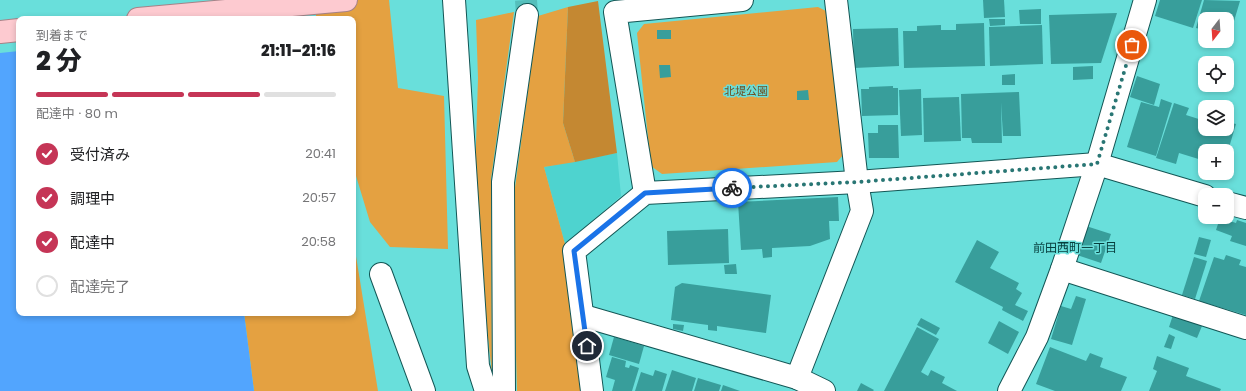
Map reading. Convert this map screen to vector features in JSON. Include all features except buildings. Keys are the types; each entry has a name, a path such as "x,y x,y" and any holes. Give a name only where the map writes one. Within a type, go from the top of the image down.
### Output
{"main road":[{"path":"171,16 346,0"},
{"path":"0,32 16,30"}],"street":[{"path":"454,0 478,366 486,391"},
{"path":"645,193 616,12 742,0"},
{"path":"797,378 862,212 857,182 836,0"},
{"path":"1009,391 1037,337 1062,269 1097,164 1145,0"},
{"path":"504,391 503,182 527,15"},
{"path":"592,391 584,316 574,251 645,193 857,182 1097,164 1198,194"},
{"path":"1234,205 1246,208"},
{"path":"1062,269 1246,328"},
{"path":"381,274 424,391"},
{"path":"584,316 797,378 824,391"}],"shaded area":[{"path":"0,0 16,16 16,316 244,316 254,391 0,391"},
{"path":"598,1 617,153 575,162 563,123 568,7"},
{"path":"617,153 621,196 565,244 544,167"}],"green space":[{"path":"316,0 389,0 398,88 444,96 448,249 390,247 370,222 356,176 356,16 316,16"},
{"path":"568,7 563,123 575,162 544,167 565,244 581,391 517,391 512,210 538,16"},
{"name":"北堤公園","path":"818,7 828,12 843,155 837,162 662,174 651,166 637,33 644,24"},
{"path":"514,12 491,179 492,374 474,209 478,78 476,20"},
{"path":"356,256 378,391 254,391 244,316 356,316"}],"pier":[{"path":"0,0 205,0 207,16 16,16 16,51 0,53"}],"tunnel":[{"path":"526,0 527,15"}],"way so far":[{"path":"732,188 857,182 1097,164 1132,45"}],"district":[{"name":"前田西町一丁目","path":"1075,247"}],"route":[{"path":"587,346 574,251 645,193 732,188"}]}
